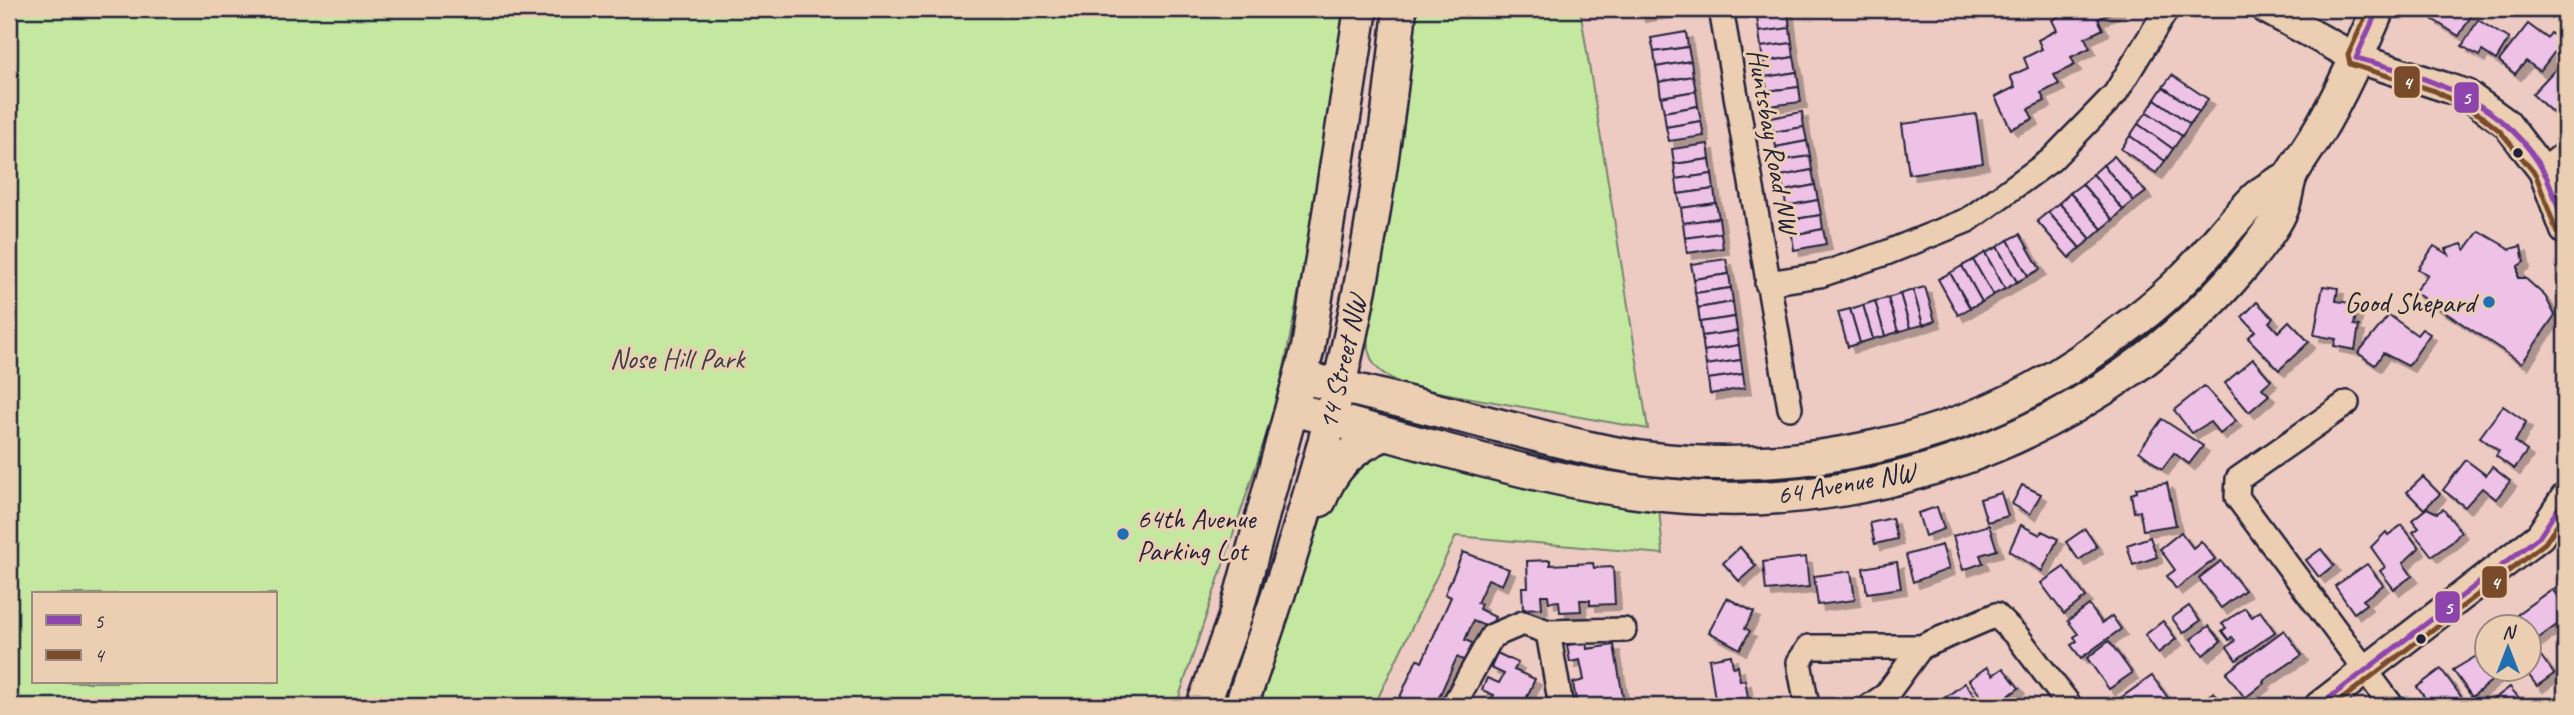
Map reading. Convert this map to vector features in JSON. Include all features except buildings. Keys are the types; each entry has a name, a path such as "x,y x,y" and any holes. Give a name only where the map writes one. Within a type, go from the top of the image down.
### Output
{"main road":[{"name":"14 Street NW","path":"1203,706 1235,617 1312,330 1361,9"},
{"name":"14 Street NW","path":"1241,706 1278,598 1339,386 1388,124 1400,9"},
{"name":"64 Avenue NW","path":"1292,409 1548,475 1624,490 1688,497 1742,499 1805,494 1878,482 1942,466 2010,440 2070,409 2120,378 2171,339 2244,264 2281,212 2290,177 2318,133 2357,58 2378,9"},
{"name":"64 Avenue NW","path":"1301,377 1608,452 1702,462 1765,462 1904,439 2017,396 2078,362 2128,327 2183,280 2259,195 2290,177"},
{"path":"1351,332 1353,349 1361,369 1372,380 1443,411"},
{"path":"1278,598 1289,584 1325,486 1347,455 1385,434"}],"street":[{"name":"Huntsbay Road NW","path":"1721,9 1790,408"},
{"path":"1767,282 1820,275 1886,253 1968,220 2051,160 2115,94 2167,9"},
{"path":"2266,9 2357,58 2466,94 2506,123 2543,171 2565,230"},
{"path":"2543,171 2565,153"},
{"path":"2347,403 2238,479 2237,497 2392,706"},
{"path":"2319,706 2540,536 2565,498"},
{"path":"1807,706 1799,662 1809,647 1921,647 1996,615 2017,636 2070,706"},
{"path":"1453,706 1492,636 1523,623 1548,632 1624,630"},
{"path":"1548,632 1561,706"},
{"path":"1870,706 1886,695 1921,647"}],"green space":[{"name":"Nose Hill Park","path":"9,9 1346,9 1339,78 1278,400 1176,706 9,706"},
{"path":"1413,9 1580,9 1648,429 1409,387 1386,375 1373,362 1369,354 1368,317"},
{"path":"1397,449 1659,508 1663,554 1456,536 1374,706 1258,706 1326,504 1363,453"}],"transit line":[{"name":"4","path":"2369,9 2348,55 2350,64 2435,91 2480,115 2500,131 2536,175 2557,233"},
{"name":"5","path":"2378,9 2356,58 2438,84 2464,96 2510,128 2529,149 2545,174 2565,230"},
{"name":"5","path":"2319,706 2540,536 2565,498"},
{"name":"4","path":"2333,706 2545,543 2565,514"}],"place":[{"name":"Good Shepard","path":"2489,302"},
{"name":"64th Avenue Parking Lot","path":"1123,534"}]}
